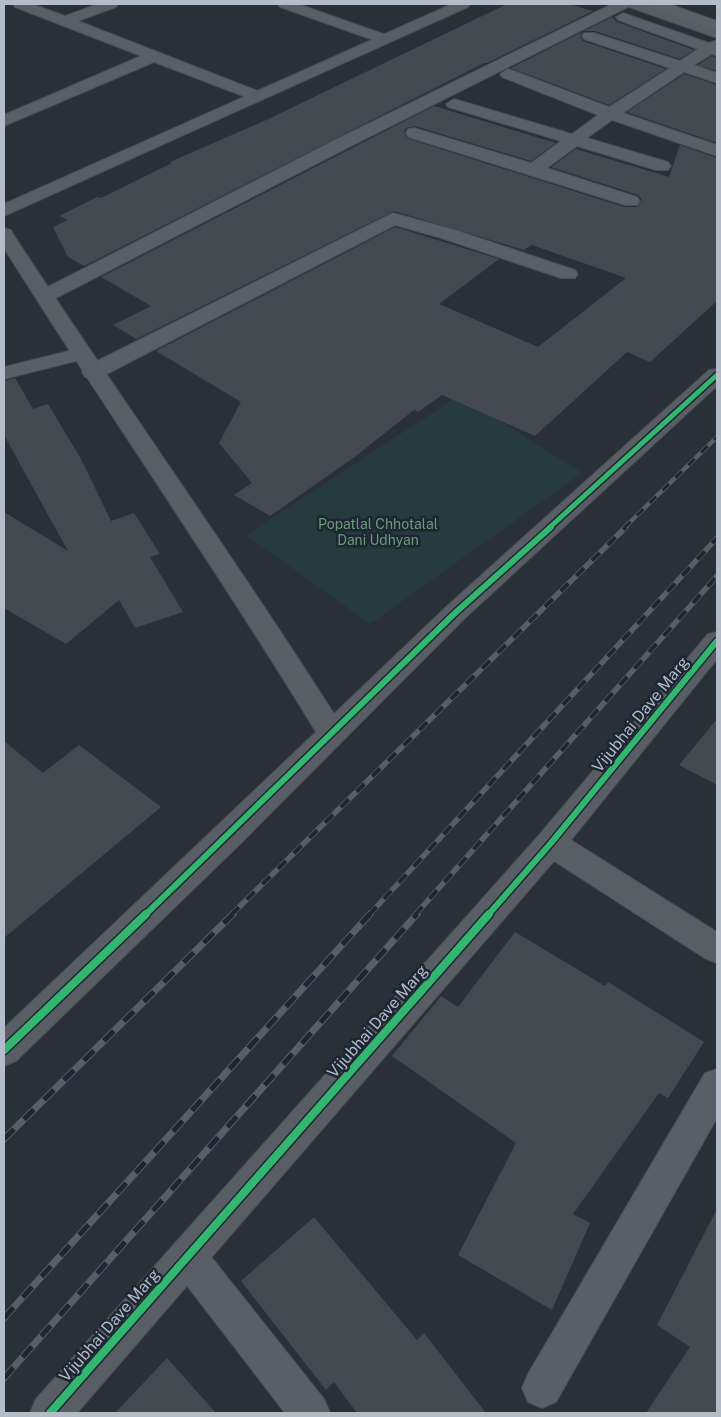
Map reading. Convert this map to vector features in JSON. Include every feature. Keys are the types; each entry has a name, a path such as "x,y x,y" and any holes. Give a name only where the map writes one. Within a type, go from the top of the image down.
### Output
{"main road":[{"path":"656,4 717,26"},
{"path":"689,4 717,14"}],"street":[{"path":"20,4 257,96"},
{"path":"65,22 111,4"},
{"path":"285,4 384,39"},
{"path":"4,211 463,4"},
{"path":"634,4 717,34"},
{"path":"44,296 341,144 623,10 715,48"},
{"path":"590,36 717,78"},
{"path":"534,169 610,113 683,66 715,48"},
{"path":"4,121 154,56"},
{"path":"508,74 610,113 621,136 662,166"},
{"path":"454,104 573,140 621,136 717,151"},
{"path":"414,133 534,169 631,201"},
{"path":"4,373 87,363 393,219 448,234 568,274"},
{"path":"4,234 87,363 280,649 332,734"},
{"path":"4,1050 227,837 455,613 650,438 717,375"},
{"name":"Vijubhai Dave Marg","path":"50,1413 551,843 717,641"},
{"path":"551,843 717,949"},
{"path":"542,1388 717,1084"},
{"path":"188,1257 310,1413"}],"green space":[{"name":"Popatlal Chhotalal Dani Udhyan","path":"460,395 582,473 370,624 246,535"}],"building":[{"path":"507,4 569,4 593,11 484,63 84,266 68,257 53,227 68,220 59,216 97,197 101,198 172,163 170,162 262,122"},
{"path":"612,17 617,22 694,50 680,59 595,31 584,31"},
{"path":"582,32 580,37 583,41 666,69 609,105 511,68"},
{"path":"712,56 717,58 717,71 698,65"},
{"path":"684,74 717,85 717,143 627,112"},
{"path":"434,106 556,143 531,161 415,126 406,128 404,132 406,138 624,207 637,207 642,200 638,195 551,167 576,149 669,177 680,145 717,158 717,301 650,362 627,352 535,436 442,395 418,412 414,410 352,459 270,516 234,495 252,483 219,443 241,402 156,351 395,227 499,259 439,304 538,347 626,278 532,245 524,250 394,211 136,339 113,325 151,306 101,277"},
{"path":"15,378 33,409 48,404 81,459 111,521 134,513 160,554 150,557 183,612 135,628 119,600 66,644 4,608 4,512 68,551 4,435 4,381"},
{"path":"717,719 717,785 679,765"},
{"path":"4,741 43,773 79,745 161,807 4,938"},
{"path":"515,932 605,986 608,982 704,1042 668,1098 659,1093 573,1214 590,1223 552,1310 458,1255 516,1143 392,1056 441,996 458,1007"},
{"path":"717,1209 717,1413 646,1413 690,1347 657,1325"},
{"path":"314,1217 417,1340 424,1333 486,1413 357,1413 334,1382 326,1390 241,1281"},
{"path":"167,1358 216,1413 115,1413"}],"railway":[{"path":"624,528 717,437"},
{"path":"231,915 626,527"},
{"path":"369,915 717,538"},
{"path":"415,915 717,576"},
{"path":"4,1139 233,914"},
{"path":"4,1318 370,914"},
{"path":"4,1378 417,914"}],"cycle path":[{"path":"4,1050 227,837 455,613 650,438 717,375"},
{"path":"50,1413 551,843 717,641"}]}
